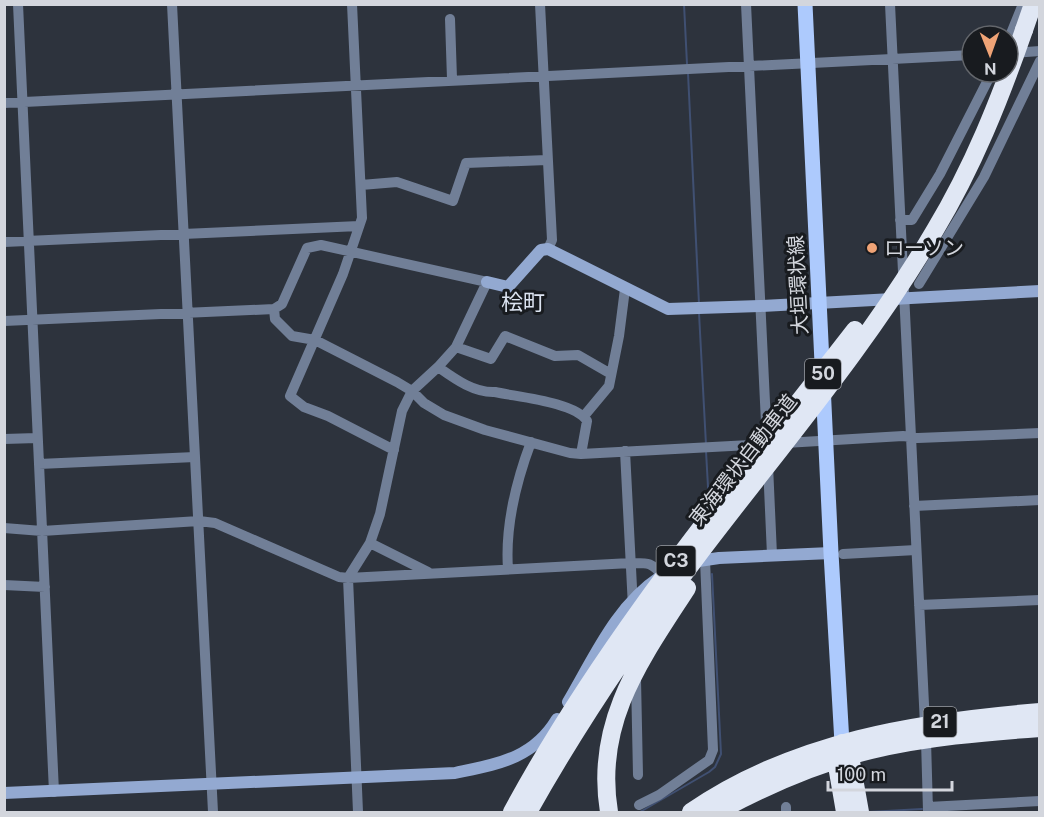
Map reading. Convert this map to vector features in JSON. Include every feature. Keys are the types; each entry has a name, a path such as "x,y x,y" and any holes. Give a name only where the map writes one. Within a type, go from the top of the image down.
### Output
{"highway":[{"name":"東海環状自動車道","path":"528,813 606,685 650,620 810,412 869,330 935,231 984,135 1007,80 1033,4"},
{"name":"東海環状自動車道","path":"1020,38 1024,30"},
{"name":"東海環状自動車道","path":"512,813 568,716 637,613 860,323 890,280 951,180 999,84"},
{"path":"609,813 606,783 609,743 620,701 629,680 700,568 810,412"},
{"name":"21","path":"926,732 1040,712"},
{"path":"505,813 539,756 568,716"},
{"name":"21","path":"717,813 747,796 843,753 870,735 926,732 969,734 1040,728"},
{"path":"843,753 845,813"},
{"path":"843,753 860,813"},
{"name":"21","path":"692,813 741,783 783,763 843,753"}],"main road":[{"name":"大垣環状線","path":"805,4 826,440 837,553 843,753"}],"street":[{"path":"18,4 54,792"},
{"path":"172,4 213,813"},
{"path":"352,4 362,218 351,251 290,396 304,407 328,416 394,450"},
{"path":"540,4 552,240 548,249"},
{"path":"746,4 772,555"},
{"path":"890,4 928,810 1016,807 1040,801"},
{"path":"1015,24 1023,4"},
{"path":"450,19 452,80"},
{"path":"1020,52 1040,51"},
{"path":"4,103 960,55"},
{"path":"919,284 988,168 1040,61"},
{"path":"900,220 912,220 926,200 986,84"},
{"path":"361,185 397,182 453,201 466,163 547,160"},
{"path":"926,200 960,218"},
{"path":"4,242 359,226"},
{"path":"4,321 274,309 282,304 307,248 321,245 508,287 541,250 548,249 662,308 760,306 1040,291"},
{"path":"358,813 348,578 369,543 380,514 402,411 412,391 456,347 487,282"},
{"path":"584,416 609,386 625,289"},
{"path":"274,309 275,319 292,336 315,340 412,391 424,403 444,415 476,428 570,453 826,440 1040,433"},
{"path":"456,347 491,359 504,336 555,356 578,355 611,374"},
{"path":"438,367 456,380 485,392 564,406 584,416 587,421 581,453"},
{"path":"4,439 38,438"},
{"path":"508,570 507,552 512,507 519,474 531,442"},
{"path":"625,451 633,597 638,775"},
{"path":"39,464 195,457"},
{"path":"914,506 1040,500"},
{"path":"4,528 42,531 199,521 216,523 339,577 348,578 631,563 650,563 662,575"},
{"path":"369,543 431,574"},
{"path":"4,793 455,773 498,764 519,756 538,744 552,727 605,638 633,597 662,575 689,563 705,560 772,555 916,550"},
{"path":"639,805 659,795 709,760 713,750 705,560"},
{"path":"4,585 45,587"},
{"path":"919,605 1040,600"}],"waterway":[{"path":"684,4 687,64"},
{"path":"688,73 699,304"},
{"path":"699,313 706,445"},
{"path":"706,451 709,505"},
{"path":"640,812 709,772 715,767 721,754 712,574"},
{"path":"868,812 922,809"}],"place":[{"name":"ローソン","path":"872,248"}],"district":[{"name":"桧町","path":"523,302"}]}
